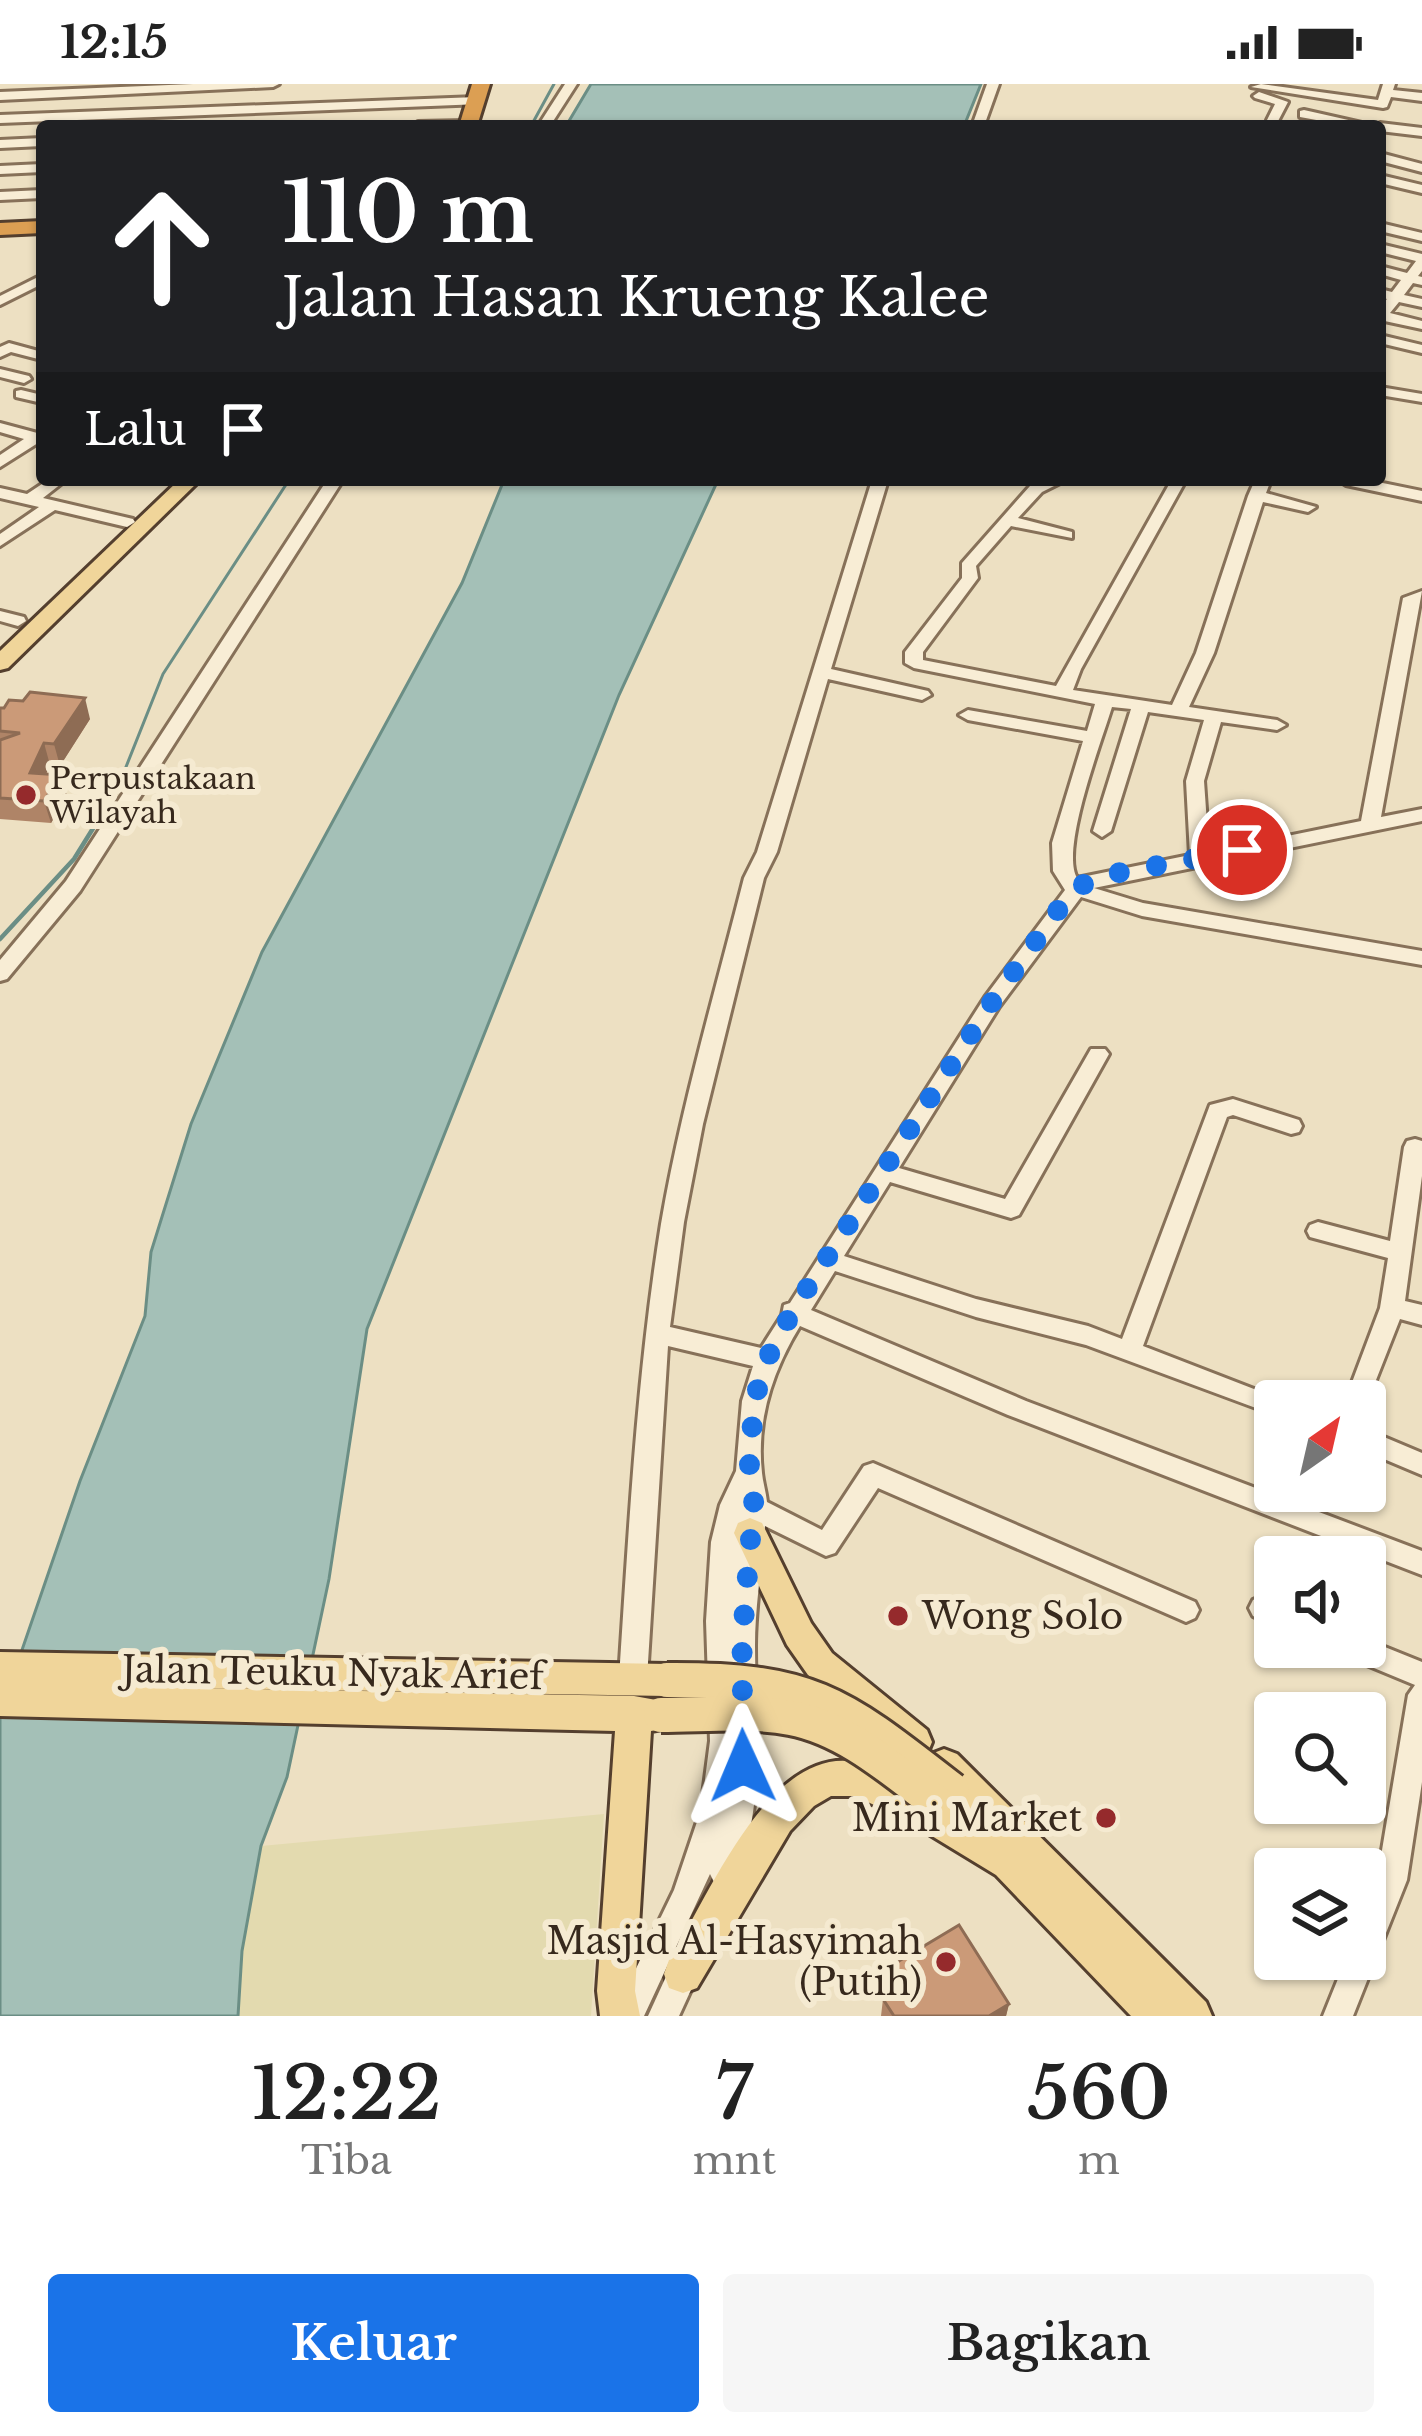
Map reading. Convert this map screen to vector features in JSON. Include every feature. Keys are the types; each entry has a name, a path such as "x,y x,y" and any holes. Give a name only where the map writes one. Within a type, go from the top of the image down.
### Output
{"highway":[{"path":"484,120 494,84"},
{"path":"0,232 36,230"}],"main road":[{"path":"0,639 9,618 167,486"},
{"path":"0,663 184,486"},
{"path":"752,1520 799,1634 820,1664 968,1787 1020,1856 1158,2016"},
{"name":"Jalan Teuku Nyak Arief","path":"0,1668 515,1675 649,1697"},
{"path":"624,2016 616,1991 649,1697 814,1724 947,1798 1020,1856 1192,2016"},
{"name":"Jalan Teuku Nyak Arief","path":"0,1700 507,1711 649,1697"},
{"path":"683,1974 762,1840 792,1802 821,1780 838,1776 867,1784 1020,1856"}],"street":[{"path":"0,96 273,84"},
{"path":"548,120 571,84"},
{"path":"980,120 993,84"},
{"path":"213,120 220,85"},
{"path":"1273,120 1282,102 1260,97 1258,86 1381,104 1388,88 1422,97"},
{"path":"0,119 479,92"},
{"path":"1304,114 1336,120"},
{"path":"1386,128 1422,132"},
{"path":"0,144 36,142"},
{"path":"1415,166 1422,145"},
{"path":"0,170 36,168"},
{"path":"1386,183 1420,195"},
{"path":"0,196 36,194"},
{"path":"1386,228 1422,237"},
{"path":"1386,250 1422,260 1416,279 1388,294"},
{"path":"1386,272 1416,279"},
{"path":"0,301 36,282"},
{"path":"1388,294 1422,303"},
{"path":"1386,316 1422,325"},
{"path":"1386,340 1422,349"},
{"path":"0,353 9,347 36,354"},
{"path":"0,373 36,395"},
{"path":"1386,392 1422,398"},
{"path":"0,428 36,437"},
{"path":"0,462 36,440"},
{"path":"28,501 49,486"},
{"path":"0,974 73,886 331,486"},
{"path":"649,1697 658,1334 692,1124 754,878 831,674 878,486"},
{"path":"1043,486 968,566 970,578 911,658 922,667 1062,694 1277,724"},
{"path":"1062,694 1176,486"},
{"path":"1374,486 1422,496"},
{"path":"1179,709 1212,634 1260,488 1308,507"},
{"path":"0,494 127,523"},
{"path":"0,541 49,507"},
{"path":"1007,520 1066,536"},
{"path":"1370,826 1411,598 1422,596"},
{"path":"831,674 922,695"},
{"path":"1105,699 1062,843 1063,871 1074,888 1142,909 1422,958"},
{"path":"1102,830 1142,703"},
{"path":"968,715 1096,738"},
{"path":"1200,858 1195,781 1214,715"},
{"path":"663,2016 736,1843 743,1766 742,1640 752,1520 749,1471 760,1358 992,1002 1074,888 1112,874 1422,814"},
{"path":"884,1172 1011,1209 1098,1054"},
{"path":"1130,1350 1218,1111 1233,1107 1291,1126"},
{"path":"1365,1380 1392,1308 1415,1147"},
{"path":"1318,1232 1399,1252"},
{"path":"827,1259 976,1308 1130,1350 1254,1397"},
{"path":"1392,1308 1422,1315"},
{"path":"792,1312 1017,1408 1422,1563"},
{"path":"658,1334 760,1358"},
{"path":"1386,1449 1422,1464"},
{"path":"624,2016 667,1945 699,1870 716,1813 724,1743 718,1648 725,1544 734,1496 749,1471"},
{"path":"752,1520 826,1545 873,1474 1186,1610"},
{"path":"1386,1660 1422,1675"},
{"path":"1386,1895 1422,1695"},
{"path":"1338,2016 1353,1980"}],"shaded area":[{"path":"604,1814 591,2016 238,2016 242,1951 261,1846"}],"water":[{"path":"591,84 981,84 966,120 570,120"},
{"path":"502,486 715,486 619,695 367,1329 329,1579 287,1777 261,1846 242,1951 238,2016 0,2016 0,1714 80,1481 145,1316 151,1252 191,1124 262,952 462,583"}],"building":[{"path":"30,692 85,698 54,744 44,743 30,773 61,775 44,801 0,798 0,740 20,733 0,731 0,708 9,700 23,701"},
{"name":"Masjid Al-Hasyimah (Putih)","path":"959,1925 1009,2004 989,2016 894,2016 883,1999 906,1984 894,1964"}],"waterway":[{"path":"534,120 554,84"},
{"path":"95,825 116,792 163,674 285,486"},
{"path":"0,939 74,859 97,822"}],"place":[{"name":"Perpustakaan Wilayah","path":"26,795"},
{"name":"Wong Solo","path":"898,1616"},
{"name":"Mini Market","path":"1106,1818"},
{"name":"Masjid Al-Hasyimah (Putih)","path":"946,1962"}],"route":[{"path":"743,1766 742,1640 754,1498 749,1471 754,1401 767,1359 792,1312 992,1002 1074,888 1112,874 1242,850"}]}
